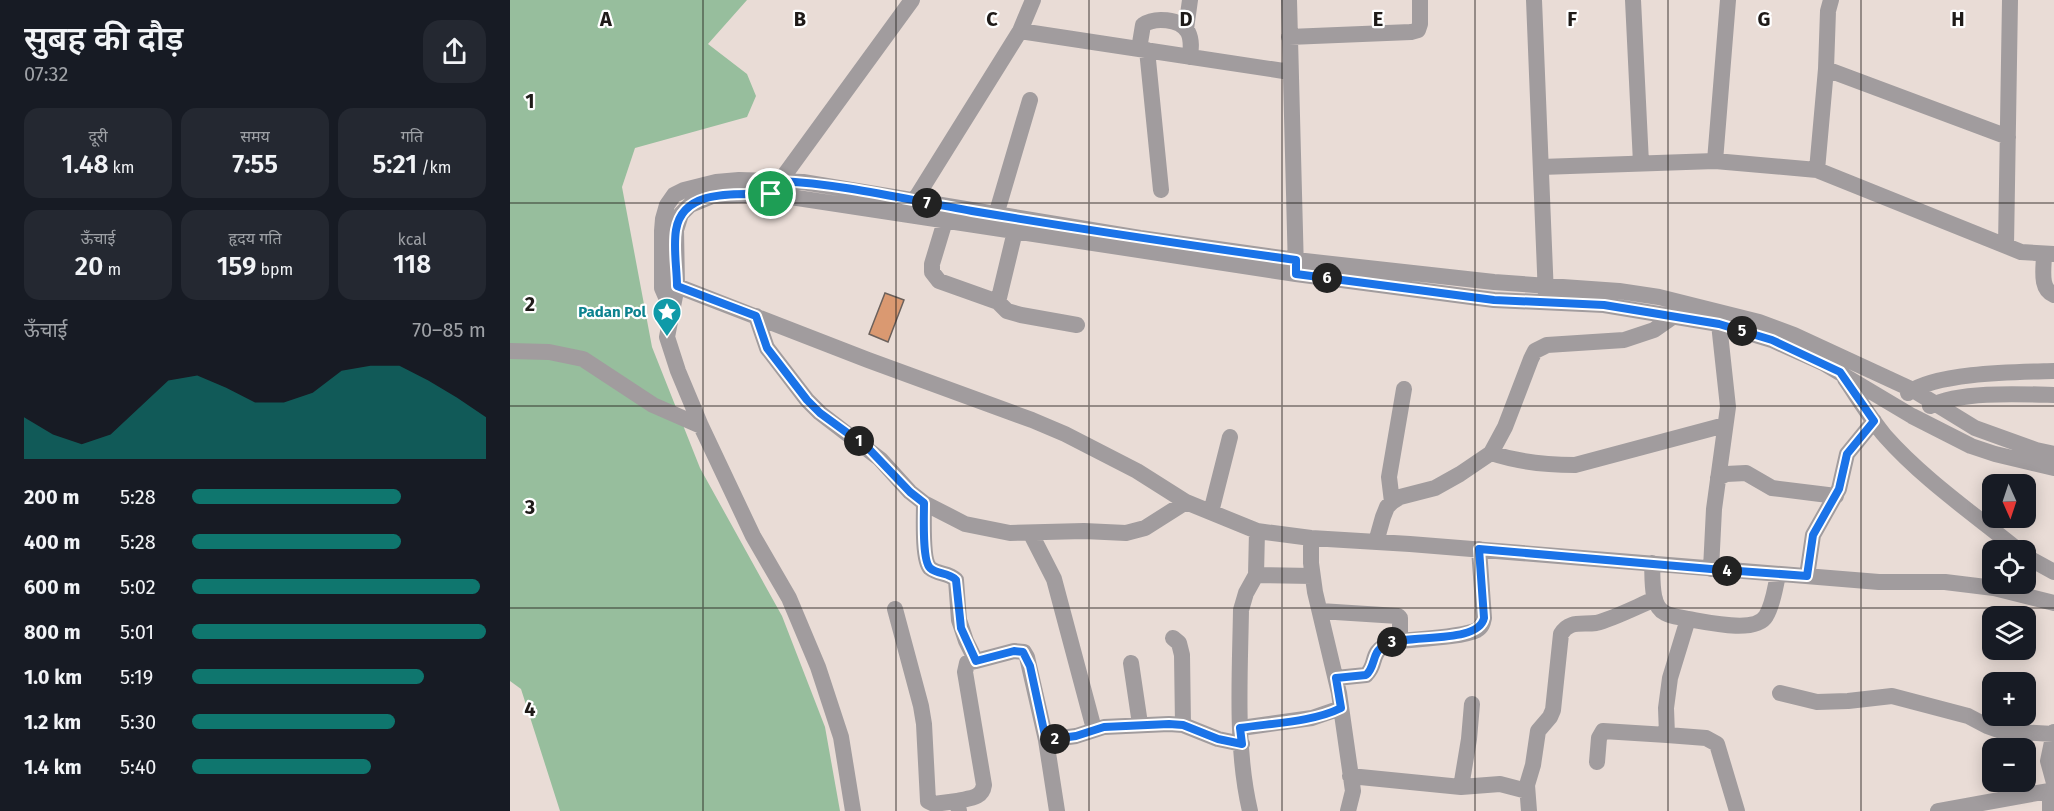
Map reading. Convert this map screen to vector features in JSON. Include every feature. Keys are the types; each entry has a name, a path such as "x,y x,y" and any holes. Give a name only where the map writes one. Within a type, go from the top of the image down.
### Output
{"street":[{"path":"775,187 912,0"},
{"path":"914,201 1020,31 1033,0"},
{"path":"1190,0 1186,29 1191,44 1190,57"},
{"path":"1289,0 1296,267"},
{"path":"1289,37 1411,32 1418,30 1420,24 1420,0"},
{"path":"1534,0 1546,294"},
{"path":"1633,0 1641,163"},
{"path":"1716,161 1728,0"},
{"path":"1817,170 1826,69 1828,11 1831,0"},
{"path":"2006,246 2010,0"},
{"path":"1161,190 1143,50 1143,25 1150,20 1159,19 1186,29"},
{"path":"1020,31 1290,72"},
{"path":"1826,69 2008,137"},
{"path":"996,215 1030,100"},
{"path":"1541,167 1716,161 1817,170 2021,252 2049,254 2044,286 2047,292 2054,296"},
{"path":"853,811 841,737 818,667 789,597 753,536 701,426 678,371 667,337 672,311 663,219 667,205 674,195 684,190 716,182 739,180 945,221 1016,225 1296,267 1402,279 1494,282 1604,305 1719,324 1772,340 1840,372 1912,416 1971,446 2054,468"},
{"path":"775,187 838,187 996,215 1016,225"},
{"path":"945,221 932,264 935,278 998,302 1007,311 1077,325"},
{"path":"998,302 1016,225"},
{"path":"669,287 756,316 1065,434 1154,480 1186,502 1257,531 1311,538 1479,549 1779,575 1879,582 1945,582 1982,587"},
{"path":"1546,294 1619,291 1659,297 1759,322 1794,335 1913,390 1975,428 2036,450 2054,454"},
{"path":"756,316 767,348 807,400 820,413 868,448 910,492 924,503 965,524 991,531 1031,534 1067,531 1134,532 1145,528 1186,502"},
{"path":"1377,542 1383,517 1392,502 1400,497 1435,488 1491,453 1505,427 1531,358 1539,347 1624,340 1654,330 1674,316"},
{"path":"1711,569 1714,509 1728,407 1725,361 1719,324"},
{"path":"510,351 549,352 583,359 653,405 701,426"},
{"path":"1893,405 1913,390 1932,382 1966,377 2054,371"},
{"path":"1840,372 1884,435 1915,465 2006,540"},
{"path":"1392,502 1389,477 1404,389"},
{"path":"1912,416 1935,404 1976,396 2013,393 2054,395"},
{"path":"1807,576 1813,535 1836,496 1847,454 1874,421"},
{"path":"1491,453 1509,459 1551,465 1575,465 1725,425"},
{"path":"1211,512 1230,437"},
{"path":"1718,478 1726,474 1746,473 1772,488 1836,496"},
{"path":"924,503 926,561 934,571 948,574 956,580 961,628 976,661"},
{"path":"1250,811 1244,788 1241,736 1242,603 1256,575 1257,531"},
{"path":"1031,534 1054,579 1094,729"},
{"path":"1311,538 1312,576 1336,678 1353,791 1348,811"},
{"path":"1336,678 1366,675 1370,672 1376,652 1381,646 1391,642 1452,636 1476,630 1481,626 1484,618 1479,549"},
{"path":"2036,562 2054,572"},
{"path":"1652,563 1655,600 1663,613 1743,626 1762,621 1767,615 1779,575"},
{"path":"1256,575 1312,576"},
{"path":"2032,594 2054,603"},
{"path":"1529,811 1527,791 1538,730 1553,710 1561,634 1564,628 1574,624 1597,622 1655,600"},
{"path":"895,609 924,724 928,801 934,804 958,806 983,792 984,785 965,672 967,663 1014,651 1023,652 1030,666 1046,740 1056,811"},
{"path":"1320,611 1398,616 1400,618 1400,641"},
{"path":"1667,735 1670,678 1689,619"},
{"path":"1173,638 1179,643 1182,655 1183,725"},
{"path":"1131,663 1140,724"},
{"path":"1780,693 1817,702 1892,696 1968,716 2001,731 2054,733 2048,761 2052,788 2050,811"},
{"path":"1461,787 1472,704"},
{"path":"1046,740 1076,736 1094,729 1140,724 1183,725 1218,739 1241,736 1312,718 1341,708"},
{"path":"1597,762 1599,738 1604,731 1706,738 1717,744 1737,811"},
{"path":"1350,776 1461,787 1500,784 1527,791"},
{"path":"1938,811 2052,788"}],"green space":[{"path":"510,0 747,0 708,44 747,74 756,96 747,117 635,148 622,187 652,347 700,468 782,616 825,727 840,811 560,811 521,689 510,681"}],"building":[{"path":"885,293 904,300 888,342 869,334"}],"place":[{"name":"Padan Pol","path":"667,338"}],"route":[{"path":"779,181 830,185 1140,238 1296,260 1296,274 1494,300 1604,305 1719,324 1772,340 1840,372 1874,421 1847,454 1839,489 1813,535 1807,576 1479,549 1484,618 1481,626 1476,630 1452,636 1391,642 1381,646 1376,652 1370,672 1366,675 1336,678 1341,708 1332,713 1240,728 1242,744 1218,739 1178,724 1104,727 1076,736 1046,740 1030,666 1023,652 1014,651 976,661 959,620 956,580 948,574 934,571 926,561 924,503 903,486 868,448 820,413 799,392 767,348 756,316 677,286 676,230 681,214 690,205 712,196 771,194 779,181"}]}
